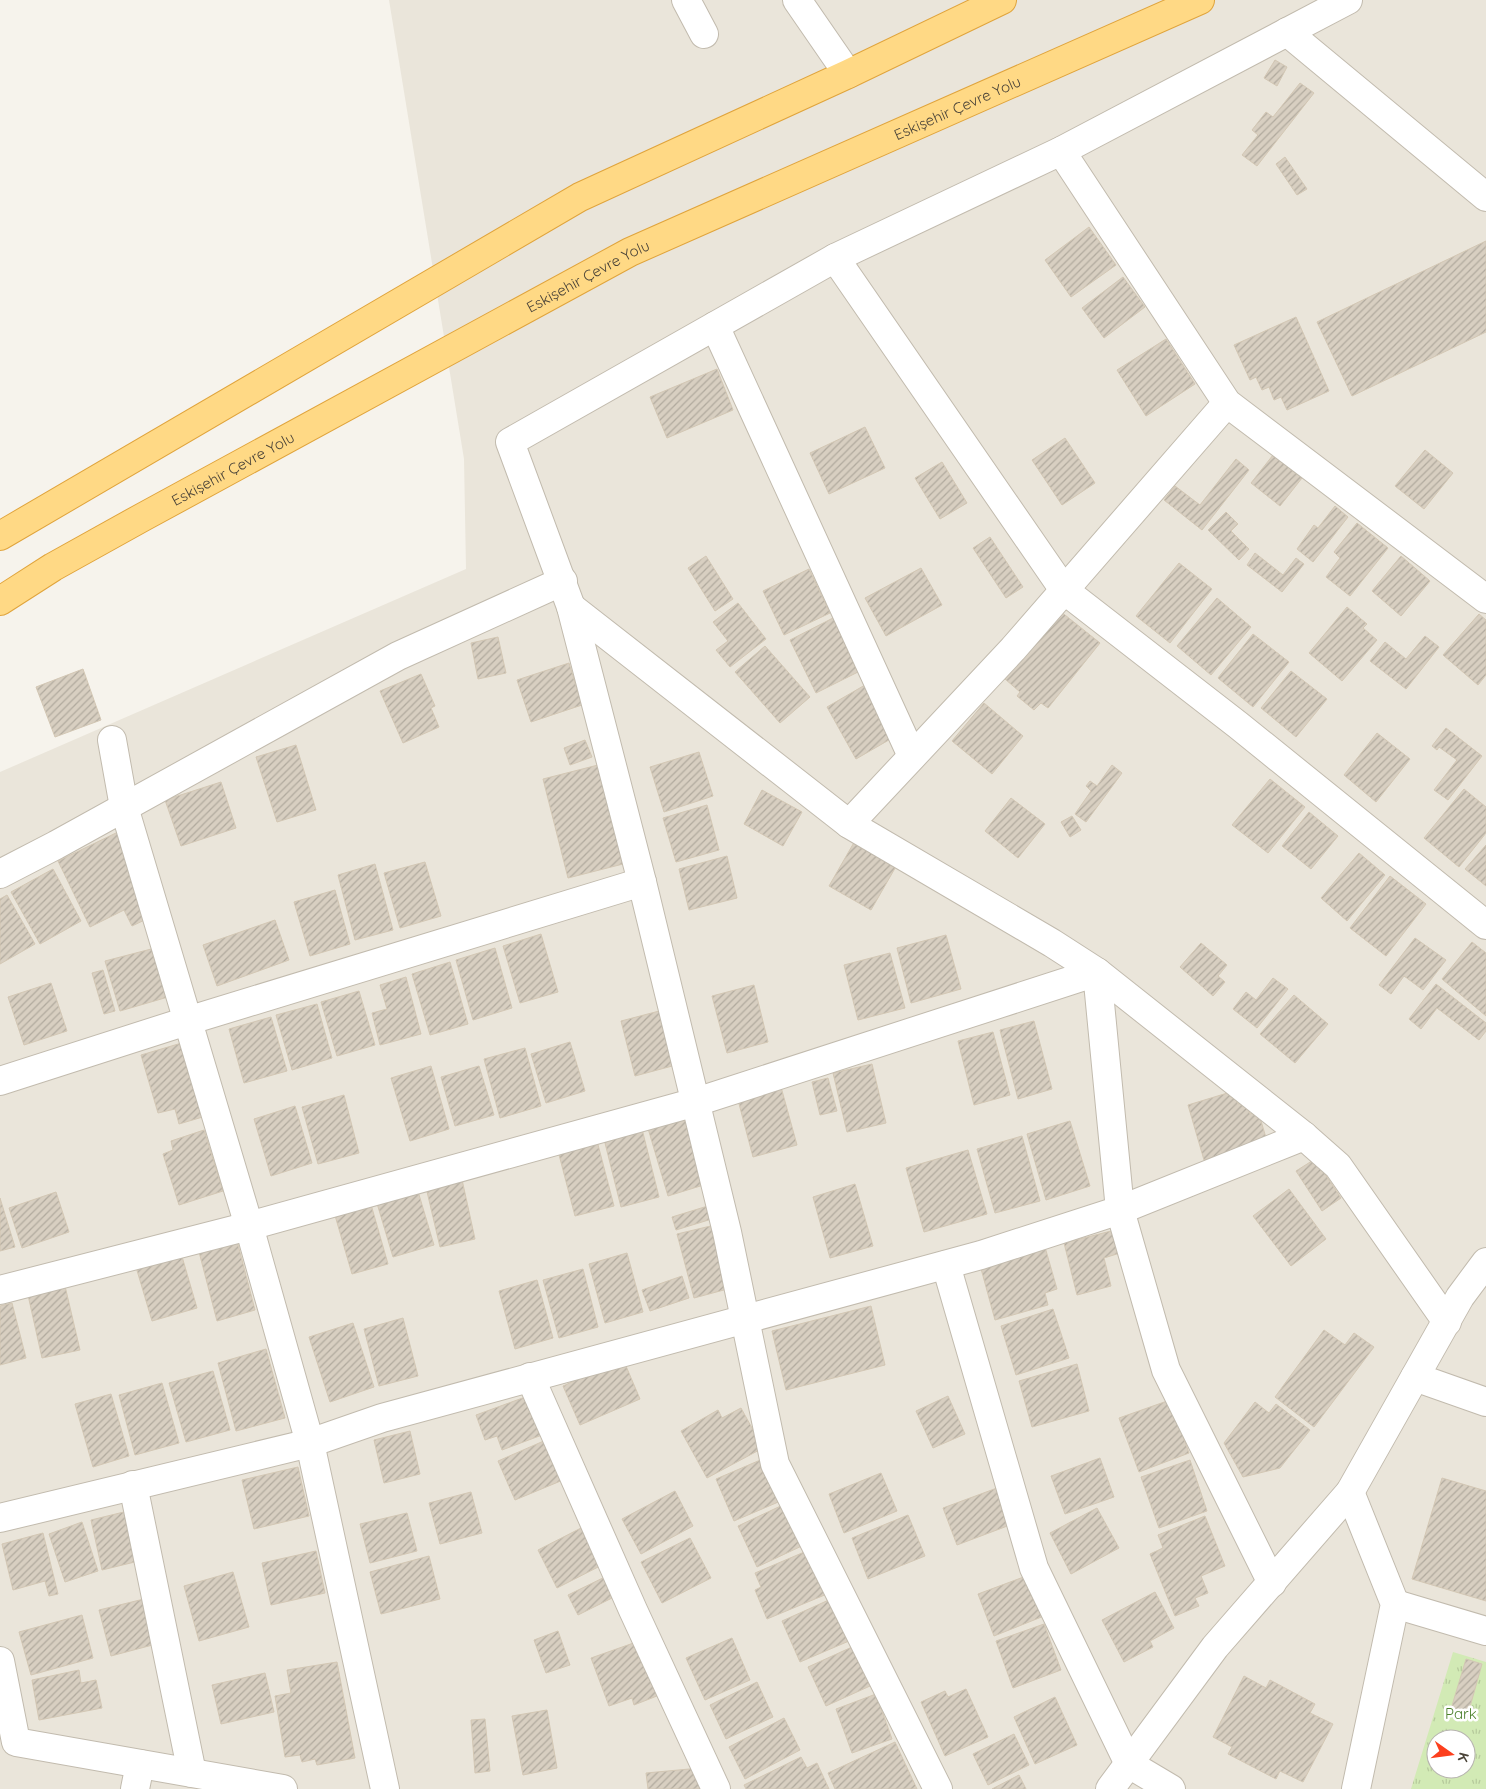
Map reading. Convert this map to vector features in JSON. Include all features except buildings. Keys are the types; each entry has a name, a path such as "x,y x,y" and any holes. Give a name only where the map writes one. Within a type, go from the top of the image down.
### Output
{"highway":[{"path":"0,536 580,197 848,74 1002,0"},
{"name":"Eskişehir Çevre Yolu","path":"0,601 52,567 630,252 1200,0"}],"street":[{"path":"686,0 704,34"},
{"path":"797,0 848,74"},
{"path":"938,1789 775,1464 727,1232 642,882 571,607 563,581 510,442 834,258 1061,151 1348,0"},
{"path":"1287,32 1486,197"},
{"path":"1061,151 1227,403 1486,599"},
{"path":"834,258 1064,590 1238,725 1486,925"},
{"path":"715,326 912,756"},
{"path":"849,824 1012,650 1227,403"},
{"path":"0,874 398,656 563,581"},
{"path":"571,607 849,824 1052,943 1097,972 1304,1136 1338,1166 1446,1322"},
{"path":"112,740 124,807 249,1226 310,1443 385,1789"},
{"path":"0,1081 642,882"},
{"path":"0,1290 249,1226 696,1102 1097,972"},
{"path":"1097,972 1120,1210 1166,1370 1272,1583"},
{"path":"0,1518 310,1443 382,1418 946,1265 1120,1210 1304,1136"},
{"path":"1110,1789 1215,1647 1350,1492 1460,1297 1486,1262"},
{"path":"946,1265 1034,1568 1129,1764 1171,1789"},
{"path":"530,1377 633,1610 716,1789"},
{"path":"1415,1377 1486,1402"},
{"path":"133,1485 192,1773"},
{"path":"1350,1492 1395,1604 1356,1789"},
{"path":"1395,1604 1486,1631"},
{"path":"0,1661 8,1744 138,1777 192,1773 283,1789"}],"shaded area":[{"path":"389,0 1486,0 1486,1789 0,1789 0,772 466,569 464,459"}],"green space":[{"name":"Park","path":"1453,1652 1486,1662 1486,1789 1411,1789 1426,1740 1426,1779 1476,1779 1476,1729 1429,1729"}]}
